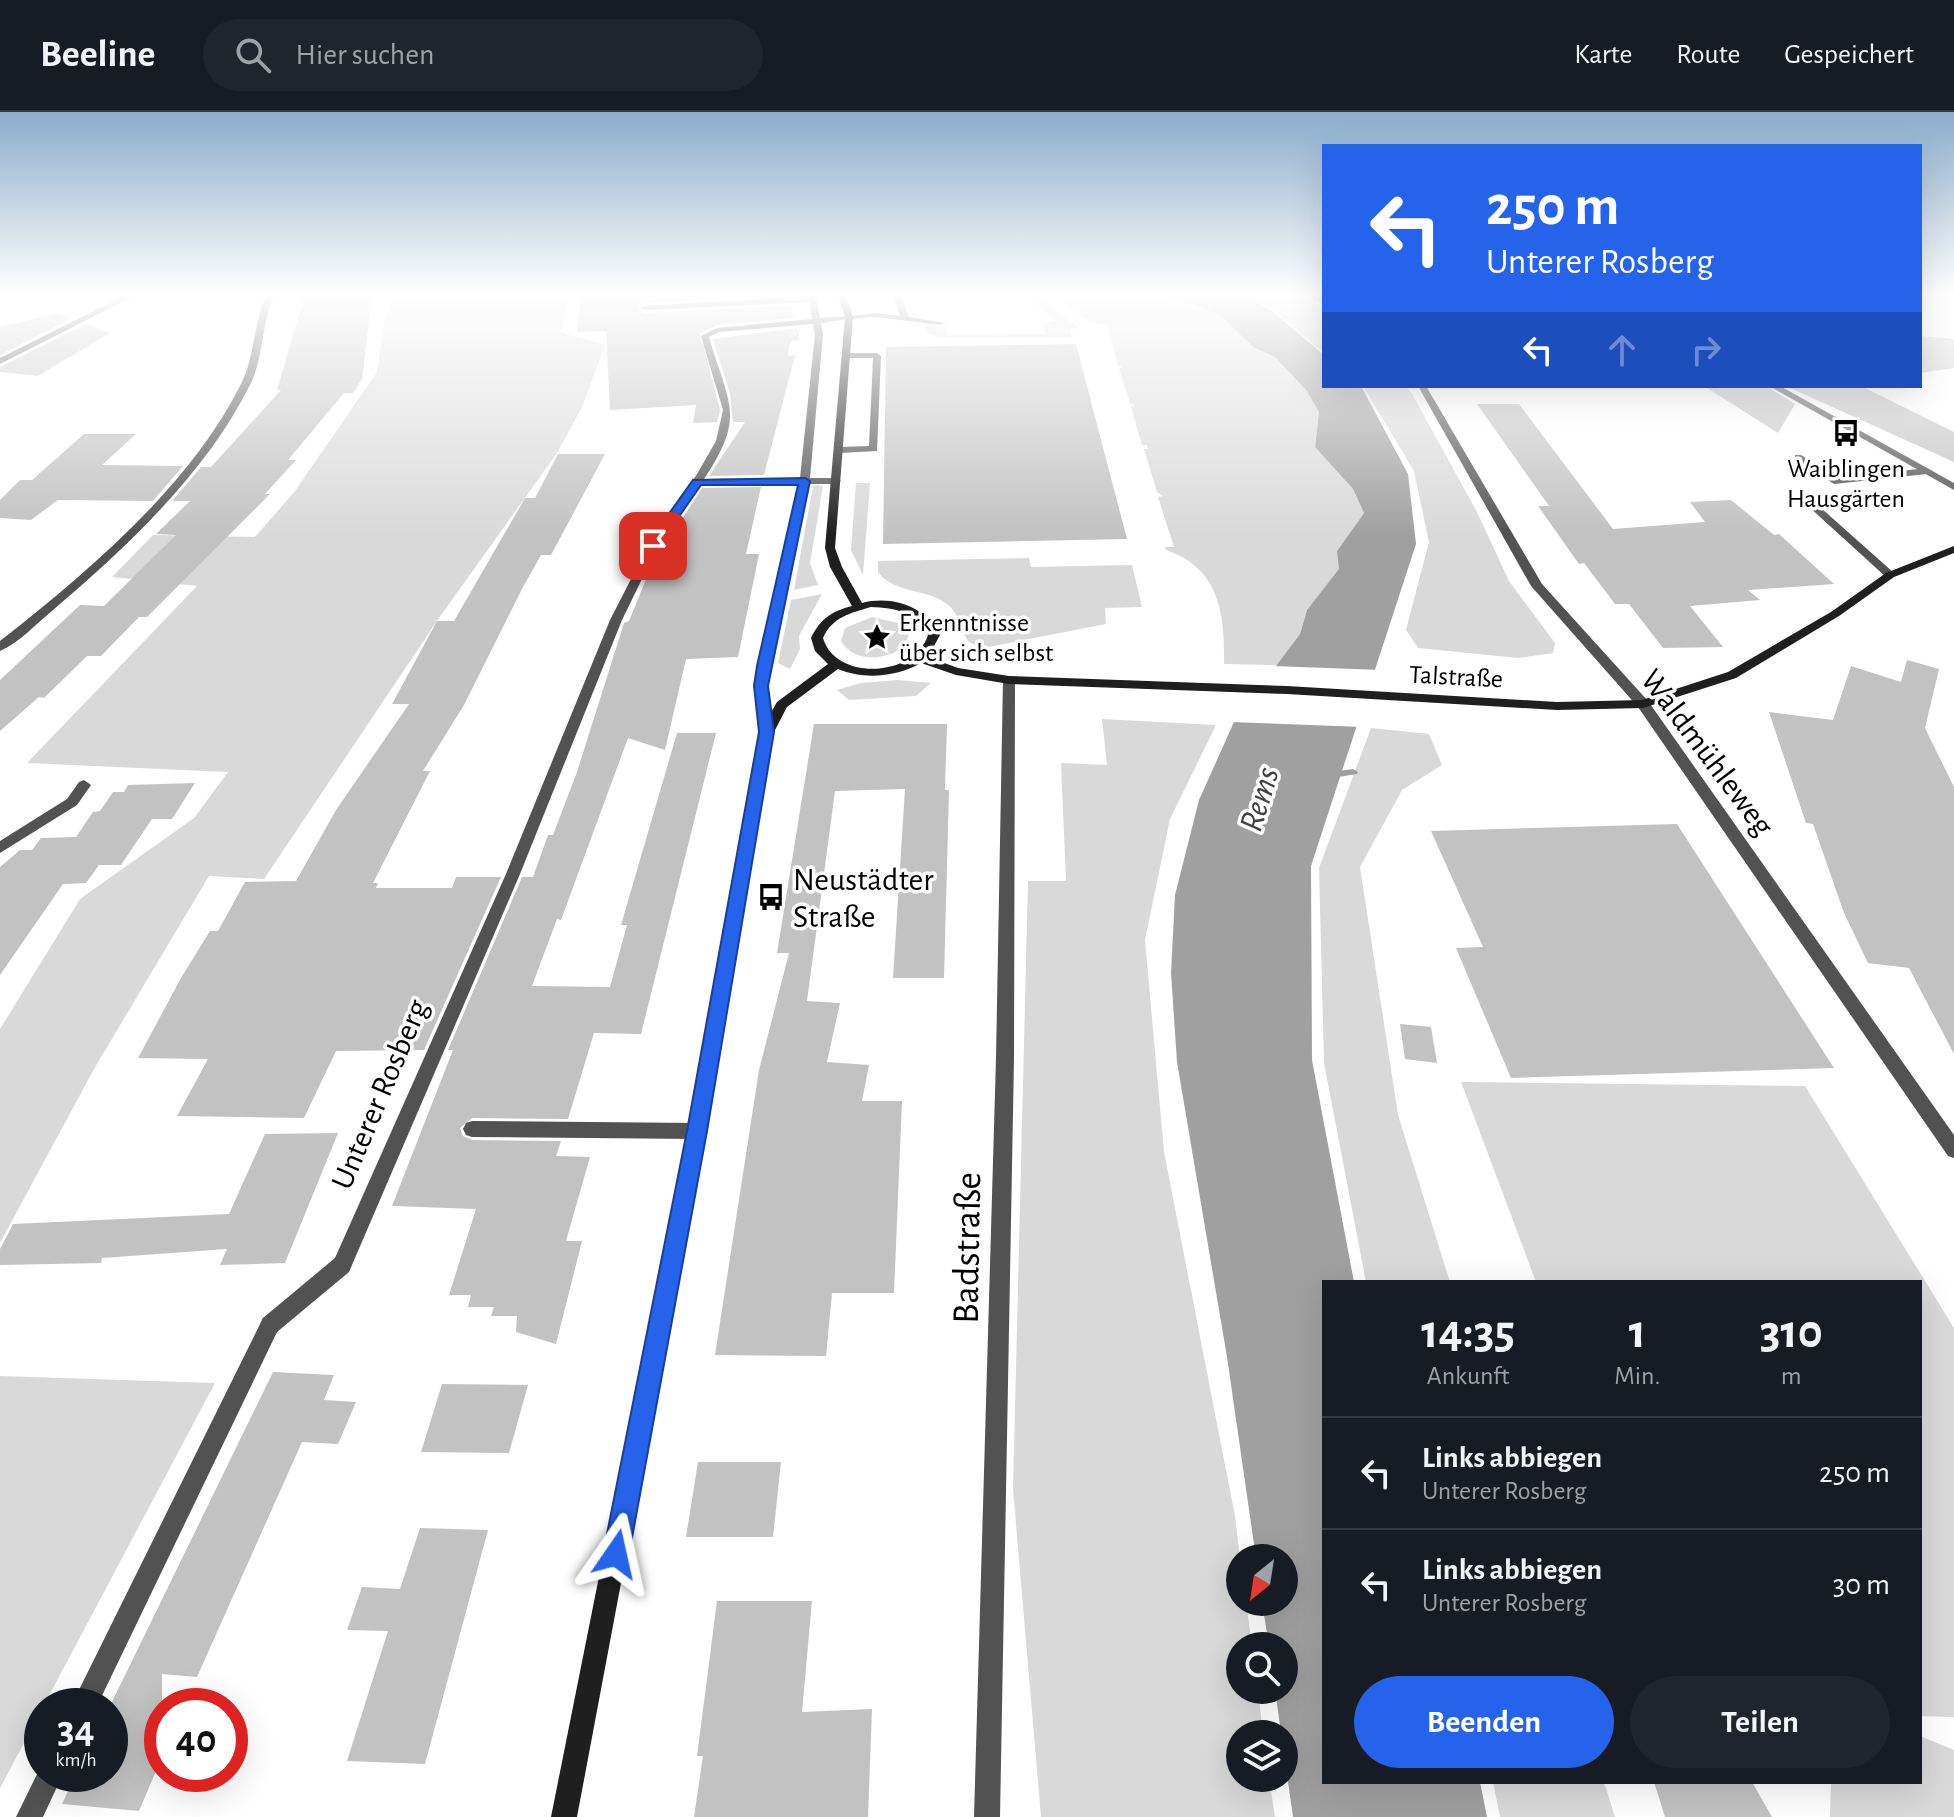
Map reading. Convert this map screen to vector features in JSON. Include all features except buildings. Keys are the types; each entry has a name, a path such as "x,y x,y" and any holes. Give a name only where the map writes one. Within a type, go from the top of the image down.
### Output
{"street":[{"path":"0,647 95,564 182,476 249,376"},
{"name":"Unterer Rosberg","path":"93,1688 270,1325 342,1265 513,874 616,620 653,546 716,454 729,411 715,376"},
{"path":"564,1817 697,1131 767,732 762,676 805,481 814,376"},
{"path":"845,376 830,548 836,567 858,606"},
{"path":"840,450 874,449 876,376"},
{"name":"Waldmühleweg","path":"1423,388 1537,586 1643,704 1954,1150"},
{"path":"1777,388 1954,487"},
{"path":"1798,457 1834,481 1927,471"},
{"path":"697,482 836,481"},
{"path":"1839,501 1813,506 1890,575"},
{"name":"Talstraße","path":"919,658 956,671 1009,680 1557,706 1643,704 1732,675 1835,614 1890,575 1954,549"},
{"path":"890,604 921,615 934,635 931,646 919,658 892,670 873,672 835,665 823,656 816,645 817,633 836,613 858,606 890,604"},
{"path":"767,732 782,705 835,665"},
{"name":"Badstraße","path":"987,1817 1005,1058 1009,680"},
{"path":"0,848 72,802 84,785"},
{"path":"472,1129 697,1131"},
{"path":"29,1817 41,1792"}],"shaded area":[{"path":"375,376 594,376 582,407 557,453 439,618 264,879 209,876 94,1069 0,1243 0,1029 80,899 194,818 228,772 27,763 197,586 112,577 153,535 255,537 295,491"},
{"path":"1121,376 1292,376 1306,390 1319,412 1315,447 1353,489 1364,513 1337,551 1340,569 1307,610 1300,634 1277,665 1224,664 1223,628 1216,595 1198,569 1166,550 1165,547 1174,547 1158,497 1163,496 1157,492 1144,449 1148,449 1147,445 1142,445 1131,407 1135,406 1130,403"},
{"path":"1364,388 1407,388 1412,394 1477,512 1509,581 1555,643 1553,653 1518,658 1418,648 1406,630 1429,542 1414,471"},
{"path":"856,483 870,483 863,575 851,550"},
{"path":"813,486 823,486 810,563 818,585 794,590"},
{"path":"1029,558 1031,567 1132,565 1142,607 1105,608 1106,624 983,648 969,642 955,612 947,604 930,595 901,588 878,572 878,561"},
{"path":"822,594 799,636 800,649 790,669 778,663 791,600"},
{"path":"872,617 902,624 909,635 903,648 887,655 870,657 847,648 841,641 845,628"},
{"path":"898,680 931,683 916,696 849,700 837,690 861,683"},
{"path":"1102,719 1216,725 1170,819 1145,940 1164,1152 1235,1516 1238,1544 1226,1544 1226,1616 1248,1616 1250,1632 1226,1632 1226,1704 1260,1704 1261,1720 1226,1720 1226,1792 1271,1792 1275,1817 1041,1817 1013,1489 1028,881 1066,881 1061,763 1107,765"},
{"path":"1371,728 1429,734 1442,765 1402,790 1360,867 1398,1115 1449,1280 1366,1280 1324,1063 1319,868"},
{"path":"1461,1082 1805,1086 1954,1328 1954,1717 1922,1716 1922,1280 1535,1280"},
{"path":"0,1376 215,1383 53,1688 24,1688 24,1743 0,1788"},
{"path":"1922,1737 1954,1750 1954,1817 1830,1817 1831,1784 1922,1784"},
{"path":"1493,1784 1605,1784 1615,1817 1500,1817"}],"water":[{"name":"Rems","path":"1292,376 1322,376 1322,388 1362,388 1408,474 1416,544 1311,866 1312,1060 1354,1280 1322,1280 1322,1784 1480,1784 1487,1817 1293,1817 1289,1792 1298,1792 1298,1720 1279,1720 1277,1704 1298,1704 1298,1632 1267,1632 1264,1616 1298,1616 1298,1544 1254,1544 1227,1357 1177,1062 1171,973 1175,895 1199,800 1234,722 1300,634 1307,610 1339,569 1337,551 1364,513 1353,489 1315,447 1319,412 1306,390"}],"pier":[{"path":"1272,666 1381,670 1363,727 1230,722"}],"waterway":[{"path":"1332,775 1353,772"}],"place":[{"name":"Waiblingen Hausgärten","path":"1846,433"},
{"name":"Erkenntnisse über sich selbst","path":"877,637"},
{"name":"Neustädter Straße","path":"771,897"}],"route":[{"path":"616,1554 697,1131 767,732 761,686 764,666 805,481 697,482 653,546"}]}
